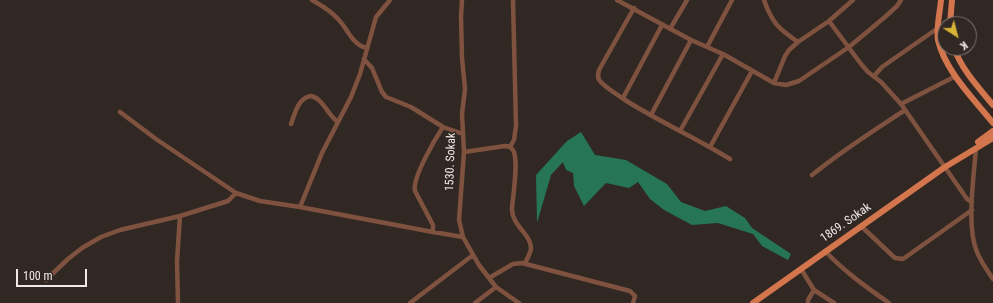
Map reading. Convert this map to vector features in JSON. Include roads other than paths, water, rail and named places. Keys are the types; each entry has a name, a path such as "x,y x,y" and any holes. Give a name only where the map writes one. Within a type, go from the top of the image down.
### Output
{"main road":[{"path":"939,16 941,0"},
{"path":"951,16 952,0"},
{"path":"944,56 968,93 993,123"},
{"path":"957,56 968,75 993,104"},
{"path":"988,116 990,137"},
{"name":"1869. Sokak","path":"952,162 976,148 990,137 993,131"},
{"name":"1869. Sokak","path":"753,303 952,162 990,137"}],"street":[{"path":"312,0 334,15 342,23 356,43 367,48"},
{"path":"300,207 322,153 351,97 376,17 390,0"},
{"name":"1530. Sokak","path":"462,0 460,16 465,89 462,114 464,152 459,220 463,236 473,255 489,278 496,287 520,303"},
{"path":"510,147 514,140 516,118 513,0"},
{"path":"616,0 634,8 691,40 723,54 774,83 786,85 800,81 849,47 885,17 901,0"},
{"path":"670,29 687,0"},
{"path":"707,47 732,0"},
{"path":"764,0 774,23 798,42"},
{"path":"774,83 789,50 829,21 852,0"},
{"path":"634,8 598,74 600,82 651,115 710,146 730,159"},
{"path":"829,21 868,72 881,82 905,110 966,199 972,202"},
{"path":"623,98 662,25"},
{"path":"874,76 882,67 937,29"},
{"path":"651,115 691,40"},
{"path":"680,131 723,54"},
{"path":"364,59 375,72 382,92 386,96 411,107 442,127 462,134"},
{"path":"710,146 752,71"},
{"path":"900,104 956,76"},
{"path":"291,124 302,100 311,96 319,100 331,116 338,122"},
{"path":"812,175 825,164 905,110"},
{"path":"120,112 156,139 236,193 260,201 432,232 463,236"},
{"path":"432,232 433,225 415,191 414,185 428,153 442,127"},
{"path":"464,152 505,146 510,147 514,151 515,158 512,214 515,222 530,242 531,247 526,264"},
{"path":"976,148 971,220 976,251 993,279"},
{"path":"46,280 68,259 101,237 120,230 180,216 228,201 236,193"},
{"path":"861,226 895,258 903,259 972,210"},
{"path":"178,303 176,279 180,216"},
{"path":"825,252 841,268 889,303"},
{"path":"410,303 473,255"},
{"path":"489,278 513,264 526,264 630,291 634,296 633,303"},
{"path":"801,268 814,290 834,303"},
{"path":"475,303 496,287"},
{"path":"808,303 808,300 814,290"}]}
